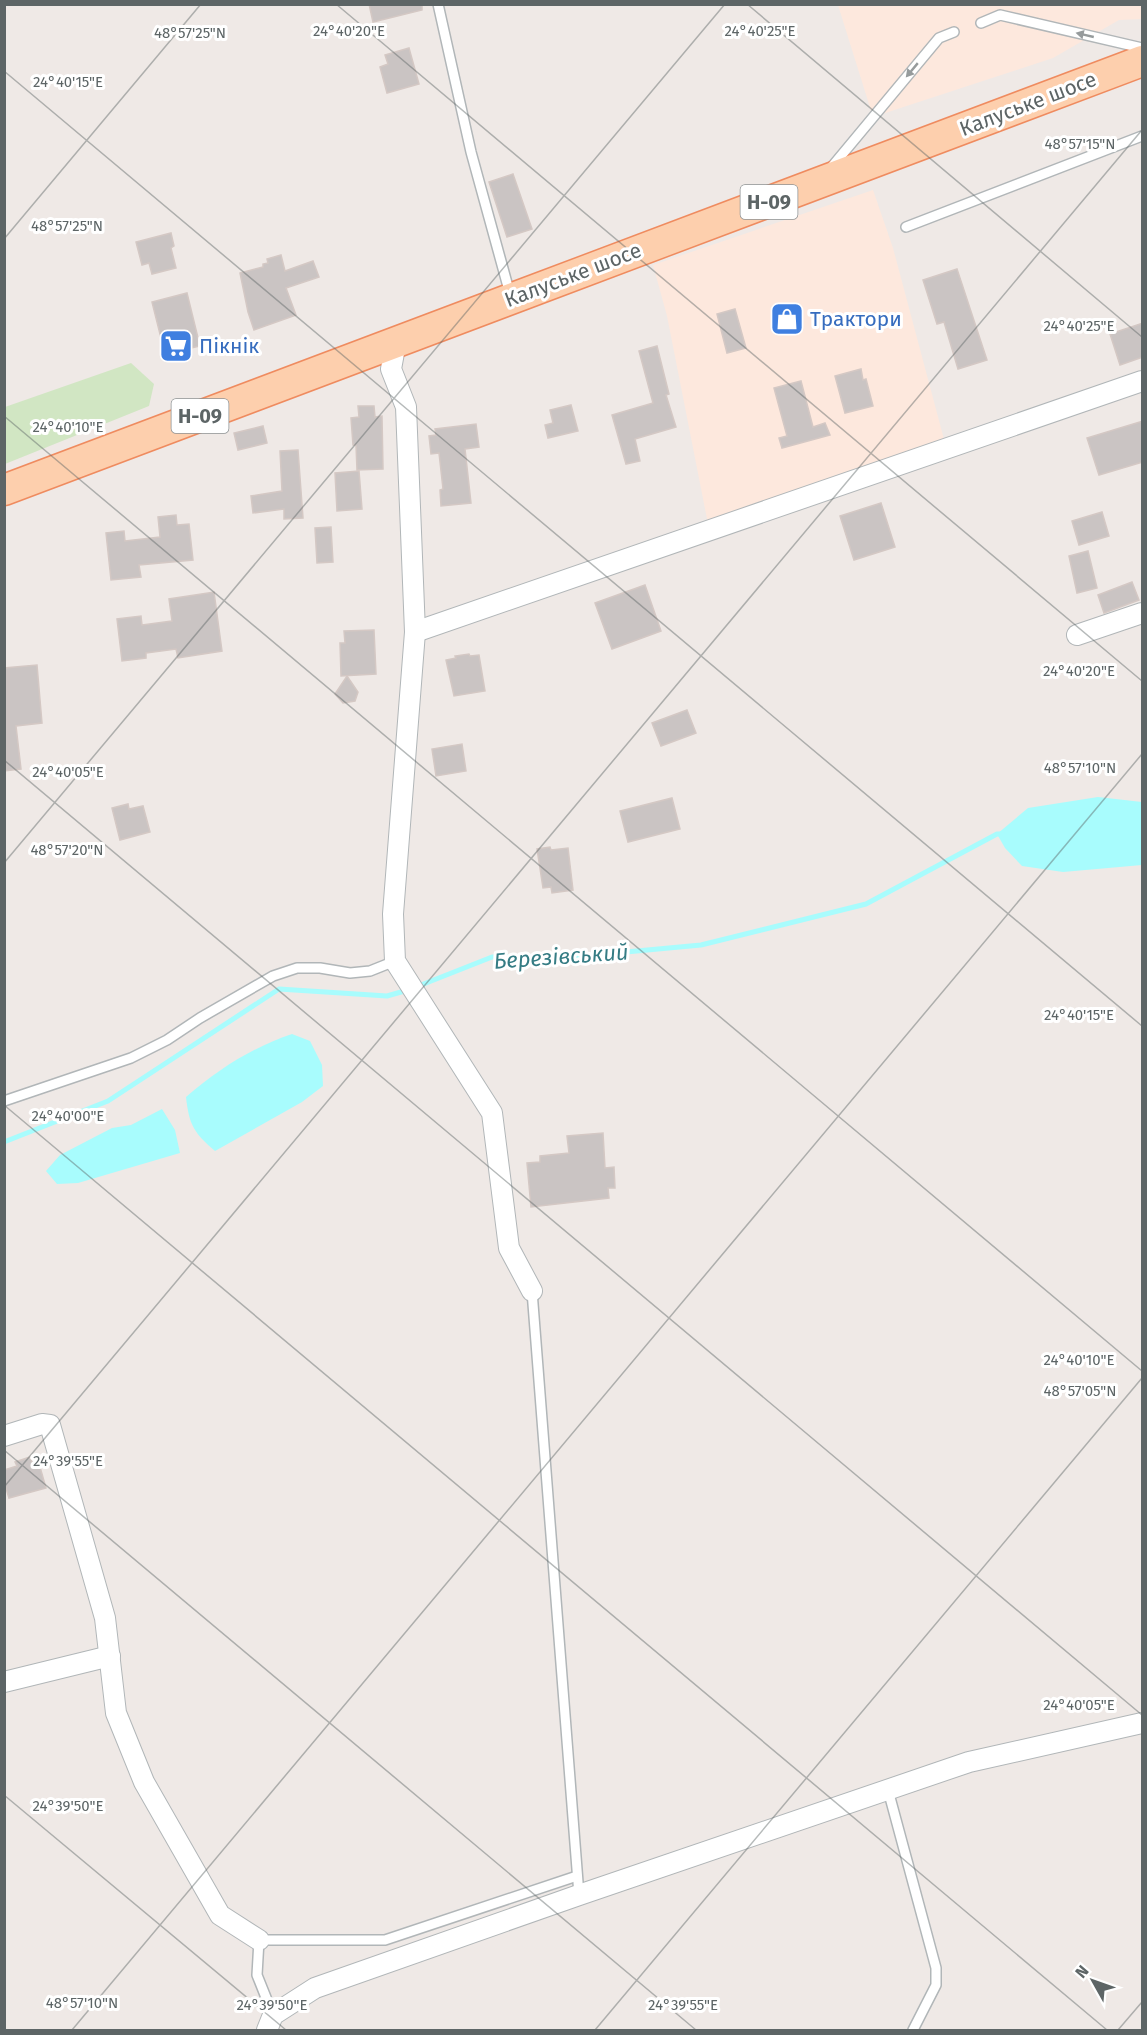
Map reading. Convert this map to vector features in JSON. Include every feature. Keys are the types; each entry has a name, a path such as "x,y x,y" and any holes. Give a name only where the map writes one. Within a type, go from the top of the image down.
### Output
{"main road":[{"name":"Калуське шосе","path":"4,490 1143,61"}],"street":[{"path":"396,342 390,369 406,407 414,632 393,914 395,961 492,1113 508,1248 532,1292"},
{"path":"414,632 1143,381"},
{"path":"1077,635 1143,613"},
{"path":"4,1436 42,1424 50,1425 105,1618 116,1713 144,1782 220,1915 259,1940"},
{"path":"4,1682 110,1656"},
{"path":"270,2023 315,1988 578,1886 888,1790 969,1762 1143,1723"}],"lane":[{"path":"438,4 471,152 511,299"},
{"path":"981,22 1000,15 1143,48"},
{"path":"818,183 939,38 954,32"},
{"path":"906,227 1143,136"},
{"path":"4,1101 131,1058 167,1040 273,976 297,968 320,968 350,973 370,971 395,961"},
{"path":"270,2023 257,1975 259,1940 385,1940 578,1886 532,1292"},
{"path":"888,1790 936,1968 936,1985 913,2031"}],"shaded area":[{"path":"1142,4 1142,19 1119,20 1053,58 873,117 838,5"},
{"path":"873,190 893,248 945,443 708,524 667,316 653,265"}],"green space":[{"path":"131,363 154,384 149,406 5,464 5,407"}],"water":[{"path":"1098,797 1142,802 1142,865 1063,872 1022,866 1005,848 997,834 1028,808"},
{"path":"292,1034 310,1041 322,1065 323,1086 302,1102 215,1151 194,1128 186,1097 236,1060"},
{"path":"162,1109 175,1130 180,1153 78,1183 57,1184 46,1171 60,1155 112,1128 131,1125"}],"building":[{"path":"369,4 422,4 422,10 373,22"},
{"path":"409,48 419,84 387,93 380,67 388,64 385,55"},
{"path":"513,174 532,229 507,237 489,182"},
{"path":"171,233 174,246 171,248 176,268 152,274 149,263 142,265 136,242"},
{"path":"281,255 285,271 313,261 319,277 286,288 296,315 254,330 240,273 263,267 263,264 268,263 267,259"},
{"path":"957,269 987,360 958,369 944,322 937,324 923,280"},
{"path":"187,293 200,346 165,354 152,302"},
{"path":"735,309 746,348 727,353 717,314"},
{"path":"1143,323 1143,357 1120,365 1110,334"},
{"path":"657,346 669,394 666,395 676,427 635,439 640,461 626,464 612,415 653,403 639,351"},
{"path":"861,369 873,406 845,413 835,376"},
{"path":"801,381 813,427 825,423 830,435 782,448 779,438 787,436 774,388"},
{"path":"571,405 578,431 548,438 545,425 553,423 550,410"},
{"path":"358,406 374,406 375,417 382,416 383,469 357,470 356,445 353,445 351,418 359,417"},
{"path":"1143,421 1143,462 1099,475 1087,438"},
{"path":"476,424 479,447 465,449 471,503 441,506 440,490 443,489 439,453 431,454 429,436 436,435 435,429"},
{"path":"263,426 267,443 238,450 234,433"},
{"path":"298,450 303,518 284,519 284,509 253,513 251,496 282,491 280,451"},
{"path":"359,471 362,509 337,511 335,473"},
{"path":"881,503 895,547 854,560 840,516"},
{"path":"1102,512 1109,536 1079,545 1072,521"},
{"path":"176,515 177,525 189,524 193,560 139,565 141,577 111,580 106,533 124,531 125,541 160,537 158,517"},
{"path":"331,527 333,562 317,563 315,528"},
{"path":"1088,551 1097,588 1077,593 1069,556"},
{"path":"1132,582 1139,600 1104,613 1098,595"},
{"path":"645,585 661,631 612,649 595,603"},
{"path":"214,592 222,651 178,658 176,649 146,653 146,658 122,661 117,619 141,616 142,625 172,621 169,599"},
{"path":"374,630 376,674 341,676 340,643 345,643 344,631"},
{"path":"469,654 470,656 479,655 485,691 454,696 446,660"},
{"path":"37,665 42,723 16,726 21,769 4,771 4,668"},
{"path":"347,676 358,692 355,701 343,703 335,694"},
{"path":"687,710 696,733 661,746 652,723"},
{"path":"462,744 466,771 436,776 432,749"},
{"path":"672,798 680,829 628,842 620,811"},
{"path":"128,804 129,809 143,806 150,832 120,840 112,808"},
{"path":"550,847 551,850 568,848 573,890 552,893 551,887 543,888 537,849"},
{"path":"603,1133 605,1168 614,1167 615,1188 608,1188 609,1198 531,1207 527,1163 540,1162 540,1156 569,1153 567,1136"},
{"path":"30,1457 32,1462 38,1460 46,1488 9,1498 4,1482 4,1470 17,1466 15,1462"}],"waterway":[{"name":"Березівський","path":"416,987 492,957 583,956 701,945 866,904 997,834 1002,834"},
{"name":"Березівський","path":"4,1142 108,1101 279,989 387,996 408,990"}],"place":[{"name":"Трактори","path":"787,319"},
{"name":"Пікнік","path":"176,346"}]}
